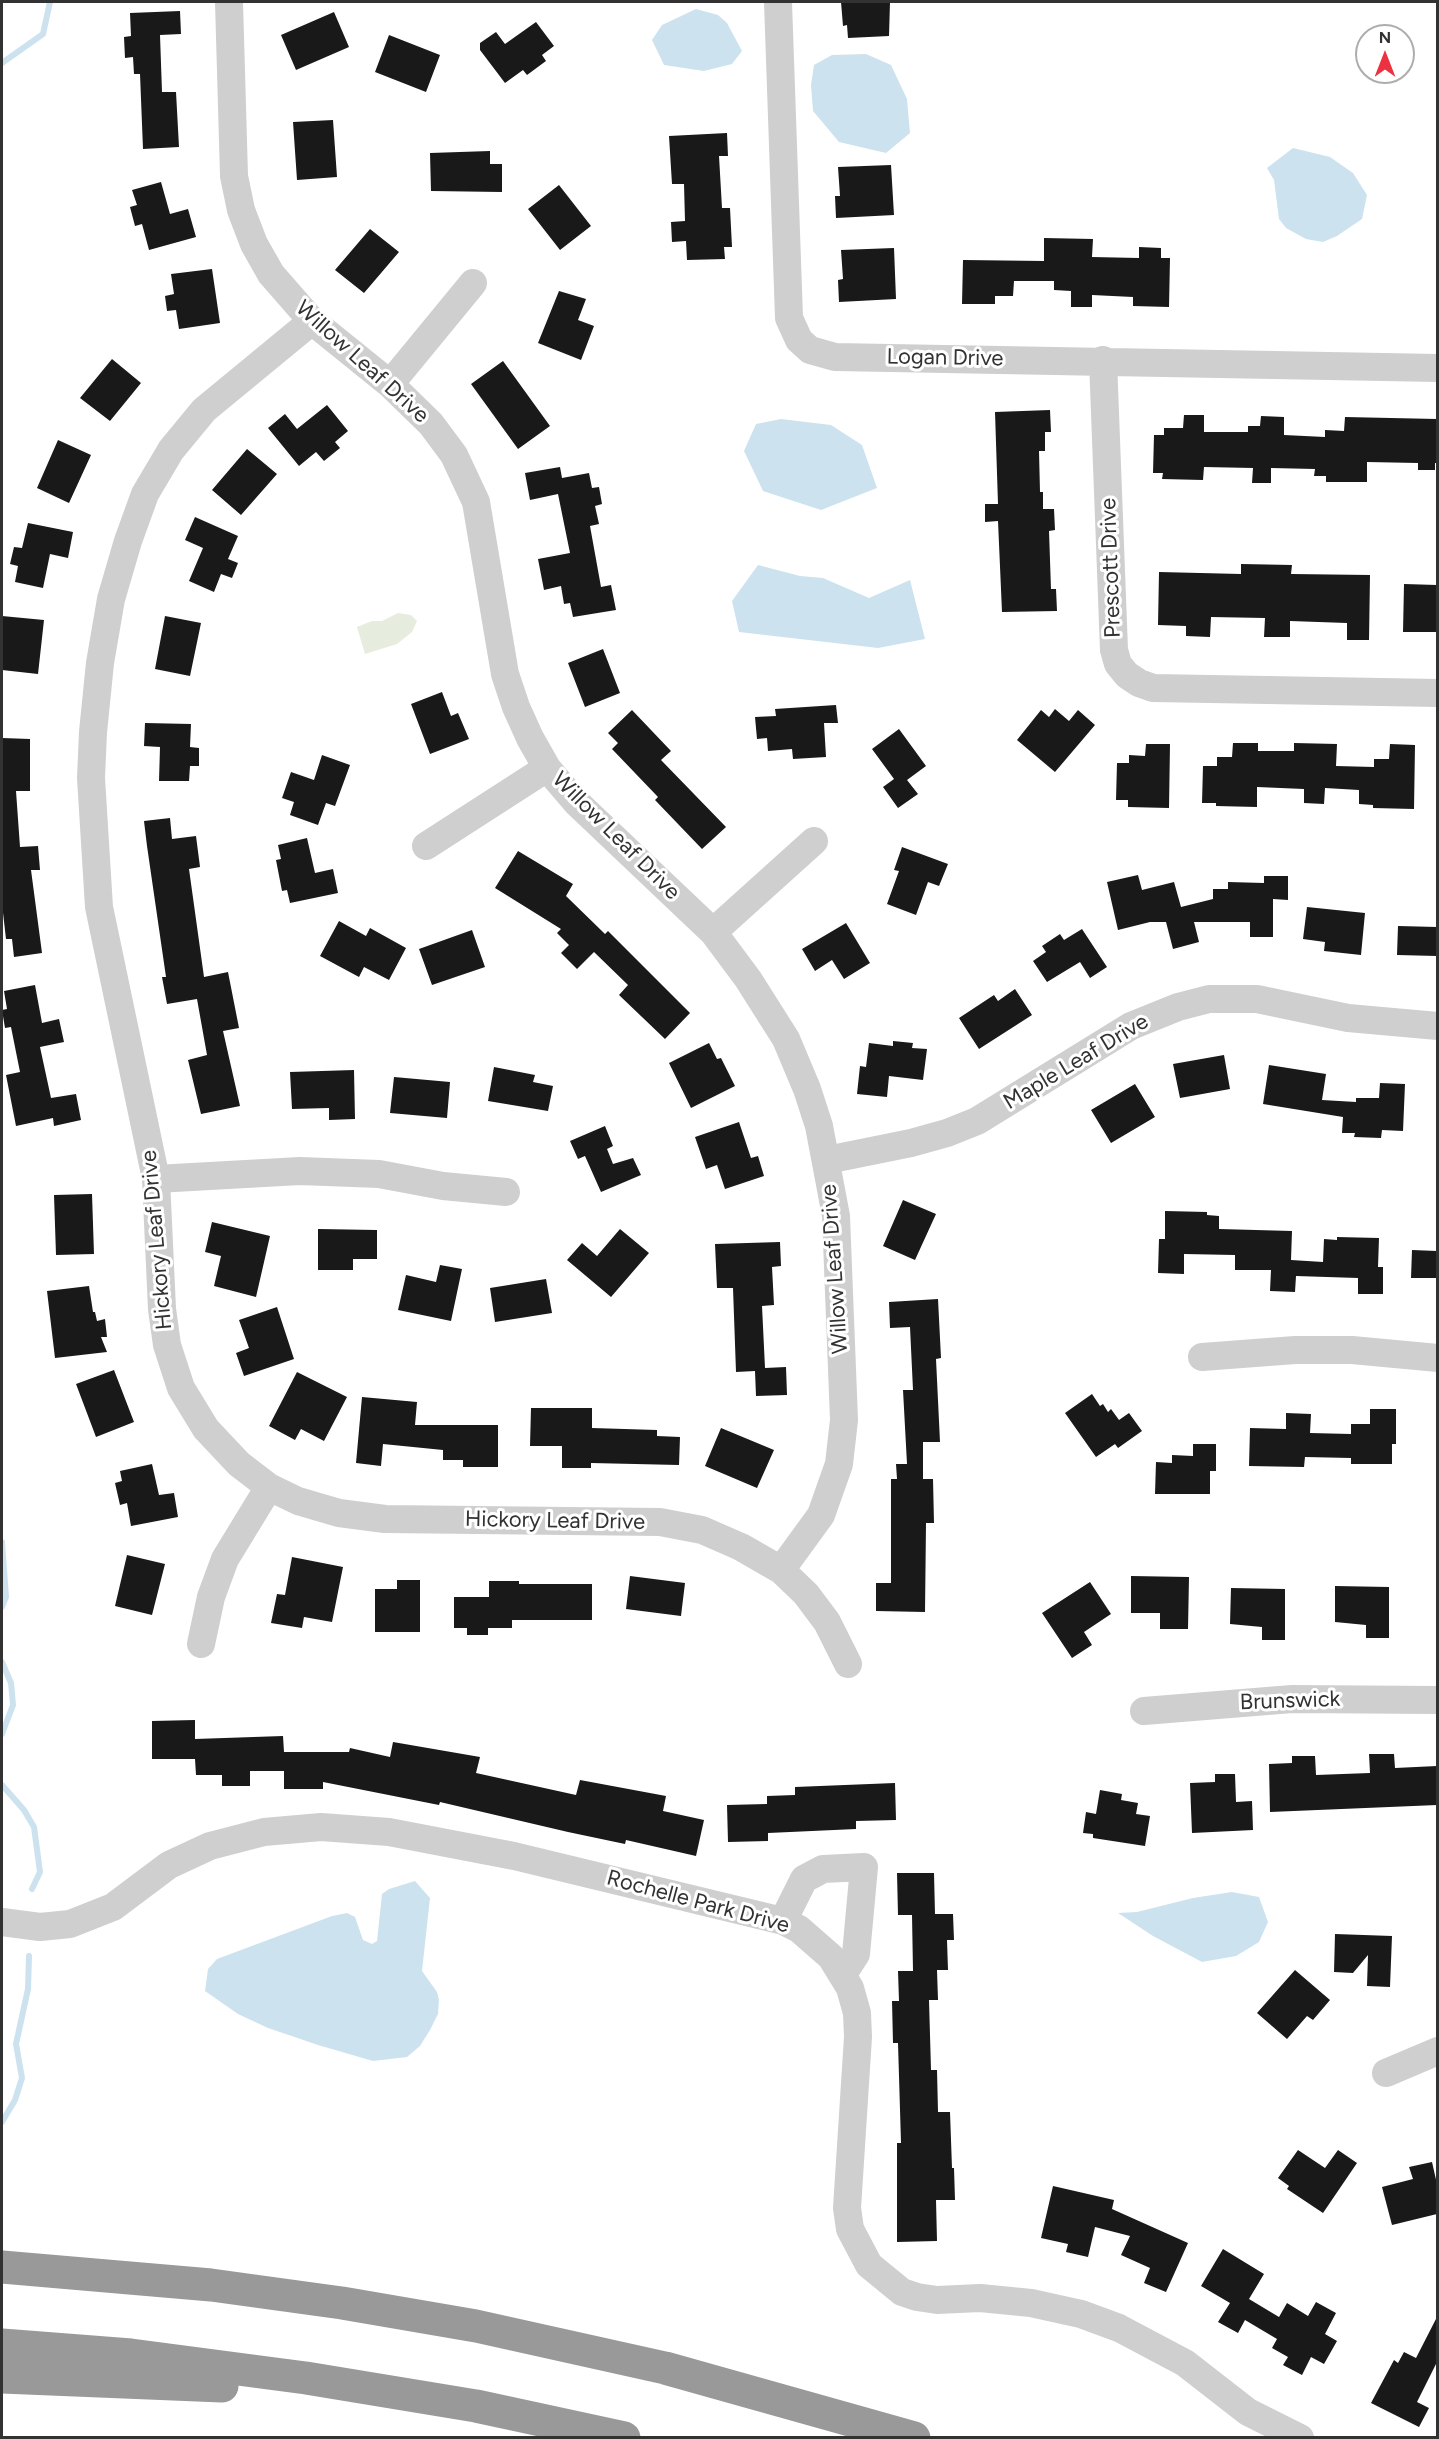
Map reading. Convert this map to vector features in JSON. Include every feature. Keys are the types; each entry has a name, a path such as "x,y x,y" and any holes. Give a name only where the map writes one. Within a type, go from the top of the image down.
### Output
{"highway":[{"path":"2,2267 211,2285 455,2322 665,2367 914,2438"},
{"path":"2,2345 199,2363 400,2393 624,2438"},
{"path":"2,2377 400,2393"}],"street":[{"name":"Willow Leaf Drive","path":"229,2 234,176 241,210 254,244 271,274 312,321 390,384 431,424 454,455 476,502 505,674 516,707 547,768 576,802 713,932 748,979 786,1039 807,1089 827,1161 836,1216 844,1420 839,1464 821,1515 781,1570"},
{"name":"Logan Drive","path":"778,2 789,310 793,329 799,340 810,350 835,357 1103,360 1437,368"},
{"path":"390,384 473,283"},
{"name":"Hickory Leaf Drive","path":"312,321 204,410 171,450 145,494 111,600 93,732 91,778 99,907 156,1179 162,1309 167,1345 181,1388 206,1429 239,1464 268,1487 298,1501 339,1513 385,1519 660,1522 702,1530 741,1547 781,1570 806,1594 827,1622 848,1664"},
{"name":"Prescott Drive","path":"1103,360 1113,650 1118,664 1127,675 1153,688 1437,693"},
{"path":"426,846 547,768"},
{"path":"713,932 814,841"},
{"name":"Maple Leaf Drive","path":"827,1161 911,1143 947,1133 977,1121 1131,1026 1161,1012 1209,999 1257,999 1348,1018 1437,1026"},
{"path":"156,1179 300,1171 357,1173 379,1174 443,1186 506,1192"},
{"path":"1202,1357 1295,1350 1352,1350 1437,1358"},
{"path":"201,1644 211,1597 225,1559 268,1487"},
{"name":"Brunswick","path":"1144,1711 1292,1699 1437,1700"},
{"name":"Rochelle Park Drive","path":"2,1922 40,1927 70,1924 113,1907 169,1865 210,1846 264,1832 321,1827 389,1832 514,1856 783,1921 814,1940 843,1974 857,2013 858,2037 847,2208 850,2229 868,2265 902,2292 917,2297 980,2298 1031,2303 1081,2314 1119,2328 1185,2363 1248,2412 1300,2438"},
{"path":"783,1921 804,1879 823,1869 864,1868 856,1954 843,1974"},
{"path":"1386,2073 1437,2051"}],"shaded area":[{"path":"398,613 411,615 417,621 412,632 397,644 365,654 357,627 372,621 382,621"}],"water":[{"path":"696,9 718,15 727,23 742,51 732,64 704,71 664,65 652,40 662,25"},
{"path":"866,54 891,65 907,99 910,133 886,153 839,142 813,111 811,85 814,65 832,55"},
{"path":"1293,148 1330,157 1353,173 1367,195 1362,219 1337,236 1323,242 1306,239 1286,228 1279,219 1274,180 1267,168"},
{"path":"781,419 831,425 862,445 877,488 821,510 763,491 744,451 756,424"},
{"path":"758,565 800,576 823,578 869,598 910,580 925,639 878,648 739,632 732,601"},
{"path":"415,1881 430,1898 422,1971 437,1992 439,2000 438,2014 430,2030 420,2046 407,2057 373,2061 318,2045 268,2028 238,2014 205,1991 208,1969 217,1959 332,1916 347,1913 355,1917 363,1940 372,1944 377,1941 382,1894 389,1889"},
{"path":"1232,1892 1259,1897 1268,1922 1259,1942 1236,1956 1202,1962 1153,1936 1118,1913 1137,1912 1193,1898"}],"building":[{"path":"841,2 890,2 889,36 848,38 847,25 843,26"},
{"path":"180,11 181,34 160,35 162,92 176,92 179,147 143,149 140,74 134,74 133,57 125,58 124,37 131,36 130,13"},
{"path":"334,12 349,47 296,70 281,35"},
{"path":"536,22 554,46 542,55 546,61 527,75 523,70 505,83 480,50 480,43 496,32 505,44"},
{"path":"389,35 440,55 426,92 375,72"},
{"path":"333,120 337,177 297,180 293,122"},
{"path":"727,133 728,156 719,156 722,208 730,208 732,247 724,247 725,259 687,260 686,241 672,242 671,222 685,221 684,184 672,184 669,136"},
{"path":"490,151 490,164 502,164 502,192 431,191 430,153"},
{"path":"891,165 894,215 836,218 835,196 840,196 838,167"},
{"path":"161,182 170,214 188,209 196,237 149,250 142,224 135,226 130,207 137,205 132,190"},
{"path":"559,185 591,226 560,250 528,209"},
{"path":"370,229 399,252 364,293 335,270"},
{"path":"1044,238 1093,239 1092,257 1139,258 1139,247 1161,248 1161,258 1170,258 1169,307 1133,306 1133,297 1092,295 1092,307 1071,307 1071,291 1054,290 1054,281 1014,281 1013,296 995,296 995,304 962,304 963,260 1044,261"},
{"path":"894,248 896,299 839,302 838,280 843,279 841,250"},
{"path":"212,269 220,323 179,329 176,310 167,311 165,296 174,294 171,274"},
{"path":"559,291 586,299 578,320 594,326 581,360 538,343"},
{"path":"112,359 141,383 110,421 80,398"},
{"path":"503,361 550,426 518,449 471,384"},
{"path":"327,405 348,431 335,442 340,448 324,461 316,452 299,466 268,428 285,414 297,429"},
{"path":"1050,410 1051,432 1045,432 1045,451 1039,451 1040,492 1043,492 1043,509 1054,509 1055,530 1049,531 1051,589 1056,589 1057,611 1002,612 998,521 985,522 985,504 998,504 995,412"},
{"path":"1184,415 1204,415 1204,432 1248,432 1248,426 1260,426 1261,416 1284,417 1284,435 1325,437 1325,430 1344,431 1345,417 1437,419 1437,463 1435,463 1435,470 1418,470 1418,463 1367,462 1367,482 1326,482 1326,476 1314,476 1315,469 1271,468 1271,483 1252,483 1253,468 1204,467 1203,480 1162,479 1163,473 1153,473 1154,435 1164,435 1164,428 1183,428"},
{"path":"58,440 91,455 69,503 37,488"},
{"path":"247,449 277,474 241,515 212,490"},
{"path":"560,467 562,478 589,473 592,488 599,487 602,504 595,506 599,524 590,526 601,587 611,585 616,610 573,617 570,603 564,604 561,586 544,590 538,559 570,553 558,494 530,500 525,473"},
{"path":"195,517 238,536 228,559 238,563 232,578 221,574 214,592 189,581 203,548 185,540"},
{"path":"28,523 73,532 68,558 50,554 43,588 15,582 18,566 10,564 14,547 22,548"},
{"path":"1241,564 1292,565 1291,574 1370,575 1369,640 1347,640 1347,623 1290,621 1290,637 1264,637 1265,618 1211,617 1210,637 1186,636 1186,626 1158,625 1159,572 1241,574"},
{"path":"1404,584 1437,585 1437,632 1403,632"},
{"path":"2,616 44,620 38,674 2,670"},
{"path":"165,616 201,623 190,676 155,669"},
{"path":"603,649 620,693 585,707 568,663"},
{"path":"442,692 451,716 458,713 469,739 430,754 411,704"},
{"path":"836,705 838,723 824,723 826,757 793,759 792,749 768,751 767,738 757,739 755,717 776,716 775,709"},
{"path":"1055,709 1069,721 1078,710 1095,725 1055,772 1017,740 1041,710 1049,717"},
{"path":"632,710 671,751 661,760 726,827 702,849 655,800 658,797 612,749 618,743 608,733"},
{"path":"145,723 191,724 190,747 199,748 199,766 190,766 189,781 159,781 160,747 144,746"},
{"path":"899,729 926,766 907,780 918,794 898,808 883,787 894,779 872,749"},
{"path":"2,738 30,739 30,791 16,791 20,847 38,846 40,870 31,870 42,953 14,957 12,939 6,939 2,904"},
{"path":"1233,743 1258,743 1258,751 1294,751 1294,743 1337,744 1336,766 1374,767 1374,759 1389,759 1390,744 1415,745 1414,809 1373,808 1373,805 1359,804 1359,790 1325,788 1324,804 1304,803 1304,789 1257,787 1257,807 1216,806 1216,803 1202,803 1203,766 1217,766 1217,757 1232,757"},
{"path":"1146,744 1170,744 1169,808 1128,807 1128,800 1116,800 1117,763 1129,763 1129,755 1145,756"},
{"path":"322,755 350,765 335,806 326,803 318,825 290,815 294,802 282,798 291,772 314,780"},
{"path":"170,818 172,839 196,836 200,867 189,869 204,977 228,972 239,1028 223,1031 240,1106 201,1114 188,1060 207,1055 197,999 167,1004 162,977 166,977 144,821"},
{"path":"307,838 315,873 333,869 338,893 290,903 287,890 282,891 276,860 281,859 278,845"},
{"path":"902,847 948,864 939,886 928,882 916,915 887,904 899,871 894,870"},
{"path":"518,851 573,884 566,896 605,934 608,931 690,1013 665,1039 619,995 628,985 594,952 577,969 561,953 569,945 557,933 561,929 495,888"},
{"path":"1138,875 1142,890 1174,882 1181,907 1213,899 1213,889 1228,889 1228,882 1264,883 1264,876 1288,876 1288,900 1273,899 1273,937 1250,937 1250,922 1194,922 1199,942 1173,949 1166,922 1150,922 1118,930 1107,882"},
{"path":"1307,907 1365,913 1361,955 1324,951 1325,942 1303,939"},
{"path":"339,921 366,936 370,928 406,948 389,980 364,967 359,977 320,956"},
{"path":"846,923 870,963 844,979 832,960 815,971 802,949"},
{"path":"1398,926 1437,927 1437,956 1397,955"},
{"path":"1082,929 1107,967 1090,978 1080,962 1047,982 1033,961 1046,952 1042,946 1060,934 1064,940"},
{"path":"472,930 485,967 432,985 419,949"},
{"path":"35,985 42,1023 59,1019 64,1042 40,1047 51,1098 76,1094 81,1120 54,1126 53,1118 16,1126 6,1075 20,1072 11,1027 5,1028 2,1010 7,1009 4,991"},
{"path":"1015,989 1032,1015 979,1049 959,1018 994,995 998,1001"},
{"path":"893,1041 913,1043 912,1048 927,1049 923,1080 889,1076 887,1097 857,1094 860,1066 866,1067 869,1043 893,1046"},
{"path":"709,1043 717,1059 721,1058 735,1086 691,1108 669,1063"},
{"path":"1224,1055 1230,1089 1180,1098 1173,1064"},
{"path":"1269,1065 1326,1074 1322,1100 1356,1102 1356,1098 1379,1098 1380,1083 1405,1084 1403,1131 1382,1130 1381,1138 1354,1137 1355,1133 1342,1133 1343,1117 1263,1104"},
{"path":"494,1067 535,1075 533,1082 553,1086 548,1111 488,1101"},
{"path":"354,1070 355,1119 329,1120 329,1108 292,1109 290,1072"},
{"path":"394,1077 450,1082 447,1118 390,1113"},
{"path":"1135,1084 1155,1117 1111,1143 1091,1110"},
{"path":"739,1122 751,1158 758,1156 764,1176 725,1189 717,1165 706,1169 695,1137"},
{"path":"605,1126 613,1146 607,1149 613,1164 633,1158 641,1175 601,1192 585,1156 578,1159 570,1141"},
{"path":"92,1194 94,1254 56,1255 54,1195"},
{"path":"903,1200 936,1214 915,1260 883,1246"},
{"path":"1165,1211 1207,1212 1207,1215 1219,1216 1219,1229 1292,1231 1291,1260 1323,1262 1324,1239 1379,1238 1378,1267 1383,1267 1383,1294 1358,1294 1358,1278 1296,1276 1295,1292 1270,1291 1271,1270 1235,1270 1235,1255 1184,1254 1184,1274 1158,1273 1159,1239 1165,1239"},
{"path":"212,1222 270,1236 256,1297 214,1286 221,1256 205,1252"},
{"path":"318,1229 377,1230 377,1259 353,1259 353,1270 318,1270"},
{"path":"620,1229 649,1253 611,1297 567,1260 582,1243 597,1256"},
{"path":"780,1242 781,1266 772,1267 774,1305 762,1306 765,1368 786,1367 787,1395 756,1396 755,1371 736,1372 733,1288 717,1288 715,1244"},
{"path":"1412,1250 1437,1251 1437,1278 1411,1278"},
{"path":"440,1265 462,1269 451,1321 398,1310 406,1275 436,1282"},
{"path":"546,1279 552,1313 495,1322 490,1288"},
{"path":"89,1286 93,1312 95,1312 97,1321 105,1319 107,1337 101,1337 107,1352 55,1358 47,1291"},
{"path":"938,1299 941,1358 936,1359 940,1442 923,1442 923,1479 933,1479 934,1523 926,1523 925,1612 876,1611 876,1583 891,1583 891,1479 897,1479 896,1464 907,1464 903,1390 913,1390 910,1327 890,1328 889,1302"},
{"path":"277,1307 294,1359 244,1376 236,1353 249,1348 239,1320"},
{"path":"114,1370 134,1422 96,1437 76,1384"},
{"path":"297,1372 347,1397 324,1441 301,1429 295,1440 269,1426"},
{"path":"1092,1394 1100,1406 1103,1404 1108,1412 1111,1409 1119,1420 1129,1413 1142,1431 1118,1448 1115,1444 1096,1457 1065,1413"},
{"path":"362,1397 417,1402 415,1425 498,1425 498,1467 463,1467 463,1460 443,1460 443,1450 383,1444 381,1466 356,1463"},
{"path":"531,1408 592,1408 592,1428 657,1430 657,1436 680,1437 679,1465 591,1463 591,1468 562,1468 562,1446 530,1446"},
{"path":"1370,1409 1396,1409 1396,1444 1392,1444 1392,1464 1351,1464 1351,1458 1305,1457 1304,1467 1249,1466 1250,1428 1286,1429 1286,1413 1311,1414 1310,1433 1351,1434 1351,1424 1370,1424"},
{"path":"721,1428 774,1450 757,1488 705,1466"},
{"path":"1193,1444 1216,1444 1216,1471 1210,1471 1210,1494 1155,1494 1156,1462 1172,1463 1172,1455 1193,1456"},
{"path":"152,1464 159,1495 174,1493 178,1517 131,1526 127,1503 120,1505 115,1483 122,1481 120,1471"},
{"path":"127,1555 165,1564 152,1615 115,1606"},
{"path":"292,1557 343,1567 332,1622 304,1617 302,1628 271,1623 277,1594 285,1595"},
{"path":"630,1576 685,1583 681,1616 626,1609"},
{"path":"1131,1576 1189,1577 1188,1629 1160,1629 1160,1613 1131,1613"},
{"path":"397,1580 420,1580 420,1632 375,1632 375,1589 397,1589"},
{"path":"489,1581 519,1581 519,1584 592,1584 592,1620 512,1620 512,1628 488,1628 488,1635 467,1635 467,1628 454,1628 454,1597 489,1597"},
{"path":"1090,1582 1111,1614 1084,1632 1092,1645 1072,1658 1042,1613"},
{"path":"1335,1586 1389,1587 1389,1638 1366,1638 1366,1625 1335,1622"},
{"path":"1231,1588 1285,1589 1285,1640 1262,1640 1262,1627 1230,1624"},
{"path":"195,1720 195,1739 283,1736 284,1752 349,1752 350,1748 390,1757 393,1742 480,1757 476,1773 576,1795 580,1780 666,1796 663,1811 704,1820 696,1856 626,1840 625,1844 568,1832 440,1802 439,1805 323,1782 323,1789 284,1789 284,1771 250,1771 250,1786 222,1786 222,1775 196,1775 195,1759 152,1759 152,1721"},
{"path":"1369,1754 1394,1754 1395,1768 1437,1766 1437,1805 1270,1812 1269,1764 1292,1763 1292,1756 1315,1756 1316,1775 1370,1773"},
{"path":"1215,1774 1235,1774 1236,1802 1252,1801 1253,1830 1192,1833 1190,1783 1215,1782"},
{"path":"895,1783 896,1820 856,1821 856,1829 768,1833 768,1841 728,1842 727,1805 767,1804 767,1796 795,1795 795,1787"},
{"path":"1100,1790 1122,1794 1121,1800 1138,1803 1136,1814 1150,1816 1145,1846 1093,1838 1093,1834 1083,1833 1086,1812 1096,1814"},
{"path":"897,1873 934,1873 935,1914 953,1914 954,1940 947,1940 948,1970 937,1970 938,2000 929,2000 931,2070 937,2070 938,2112 950,2112 952,2168 954,2168 955,2200 936,2200 937,2241 897,2242 897,2143 901,2143 898,2043 893,2043 892,2001 899,2001 898,1971 913,1971 912,1915 898,1915"},
{"path":"1335,1934 1392,1936 1390,1987 1367,1986 1368,1955 1353,1973 1334,1972"},
{"path":"1295,1970 1330,2000 1313,2020 1307,2016 1287,2039 1257,2013"},
{"path":"1298,2150 1325,2168 1338,2150 1357,2163 1323,2213 1287,2189 1289,2186 1278,2178"},
{"path":"1432,2162 1437,2184 1437,2214 1392,2225 1382,2187 1413,2179 1409,2167"},
{"path":"1053,2186 1114,2200 1112,2209 1188,2243 1166,2292 1144,2283 1150,2268 1121,2255 1130,2236 1095,2227 1088,2257 1066,2252 1068,2244 1041,2238"},
{"path":"1223,2249 1264,2274 1249,2299 1279,2317 1287,2303 1308,2316 1316,2302 1336,2313 1325,2334 1337,2341 1324,2364 1311,2357 1302,2375 1283,2365 1288,2357 1272,2348 1277,2339 1245,2320 1238,2333 1218,2322 1230,2303 1201,2286"},
{"path":"1437,2317 1437,2362 1417,2402 1429,2408 1419,2427 1371,2403 1394,2360 1398,2363 1404,2352 1416,2358"}],"waterway":[{"path":"2,63 43,34 50,2"},
{"path":"2,1542 6,1597 2,1607"},
{"path":"2,1662 11,1683 13,1705 2,1734"},
{"path":"2,1785 24,1810 34,1827 40,1872 32,1889"},
{"path":"2,2122 15,2100 22,2078 16,2044 28,1989 29,1956"}]}
